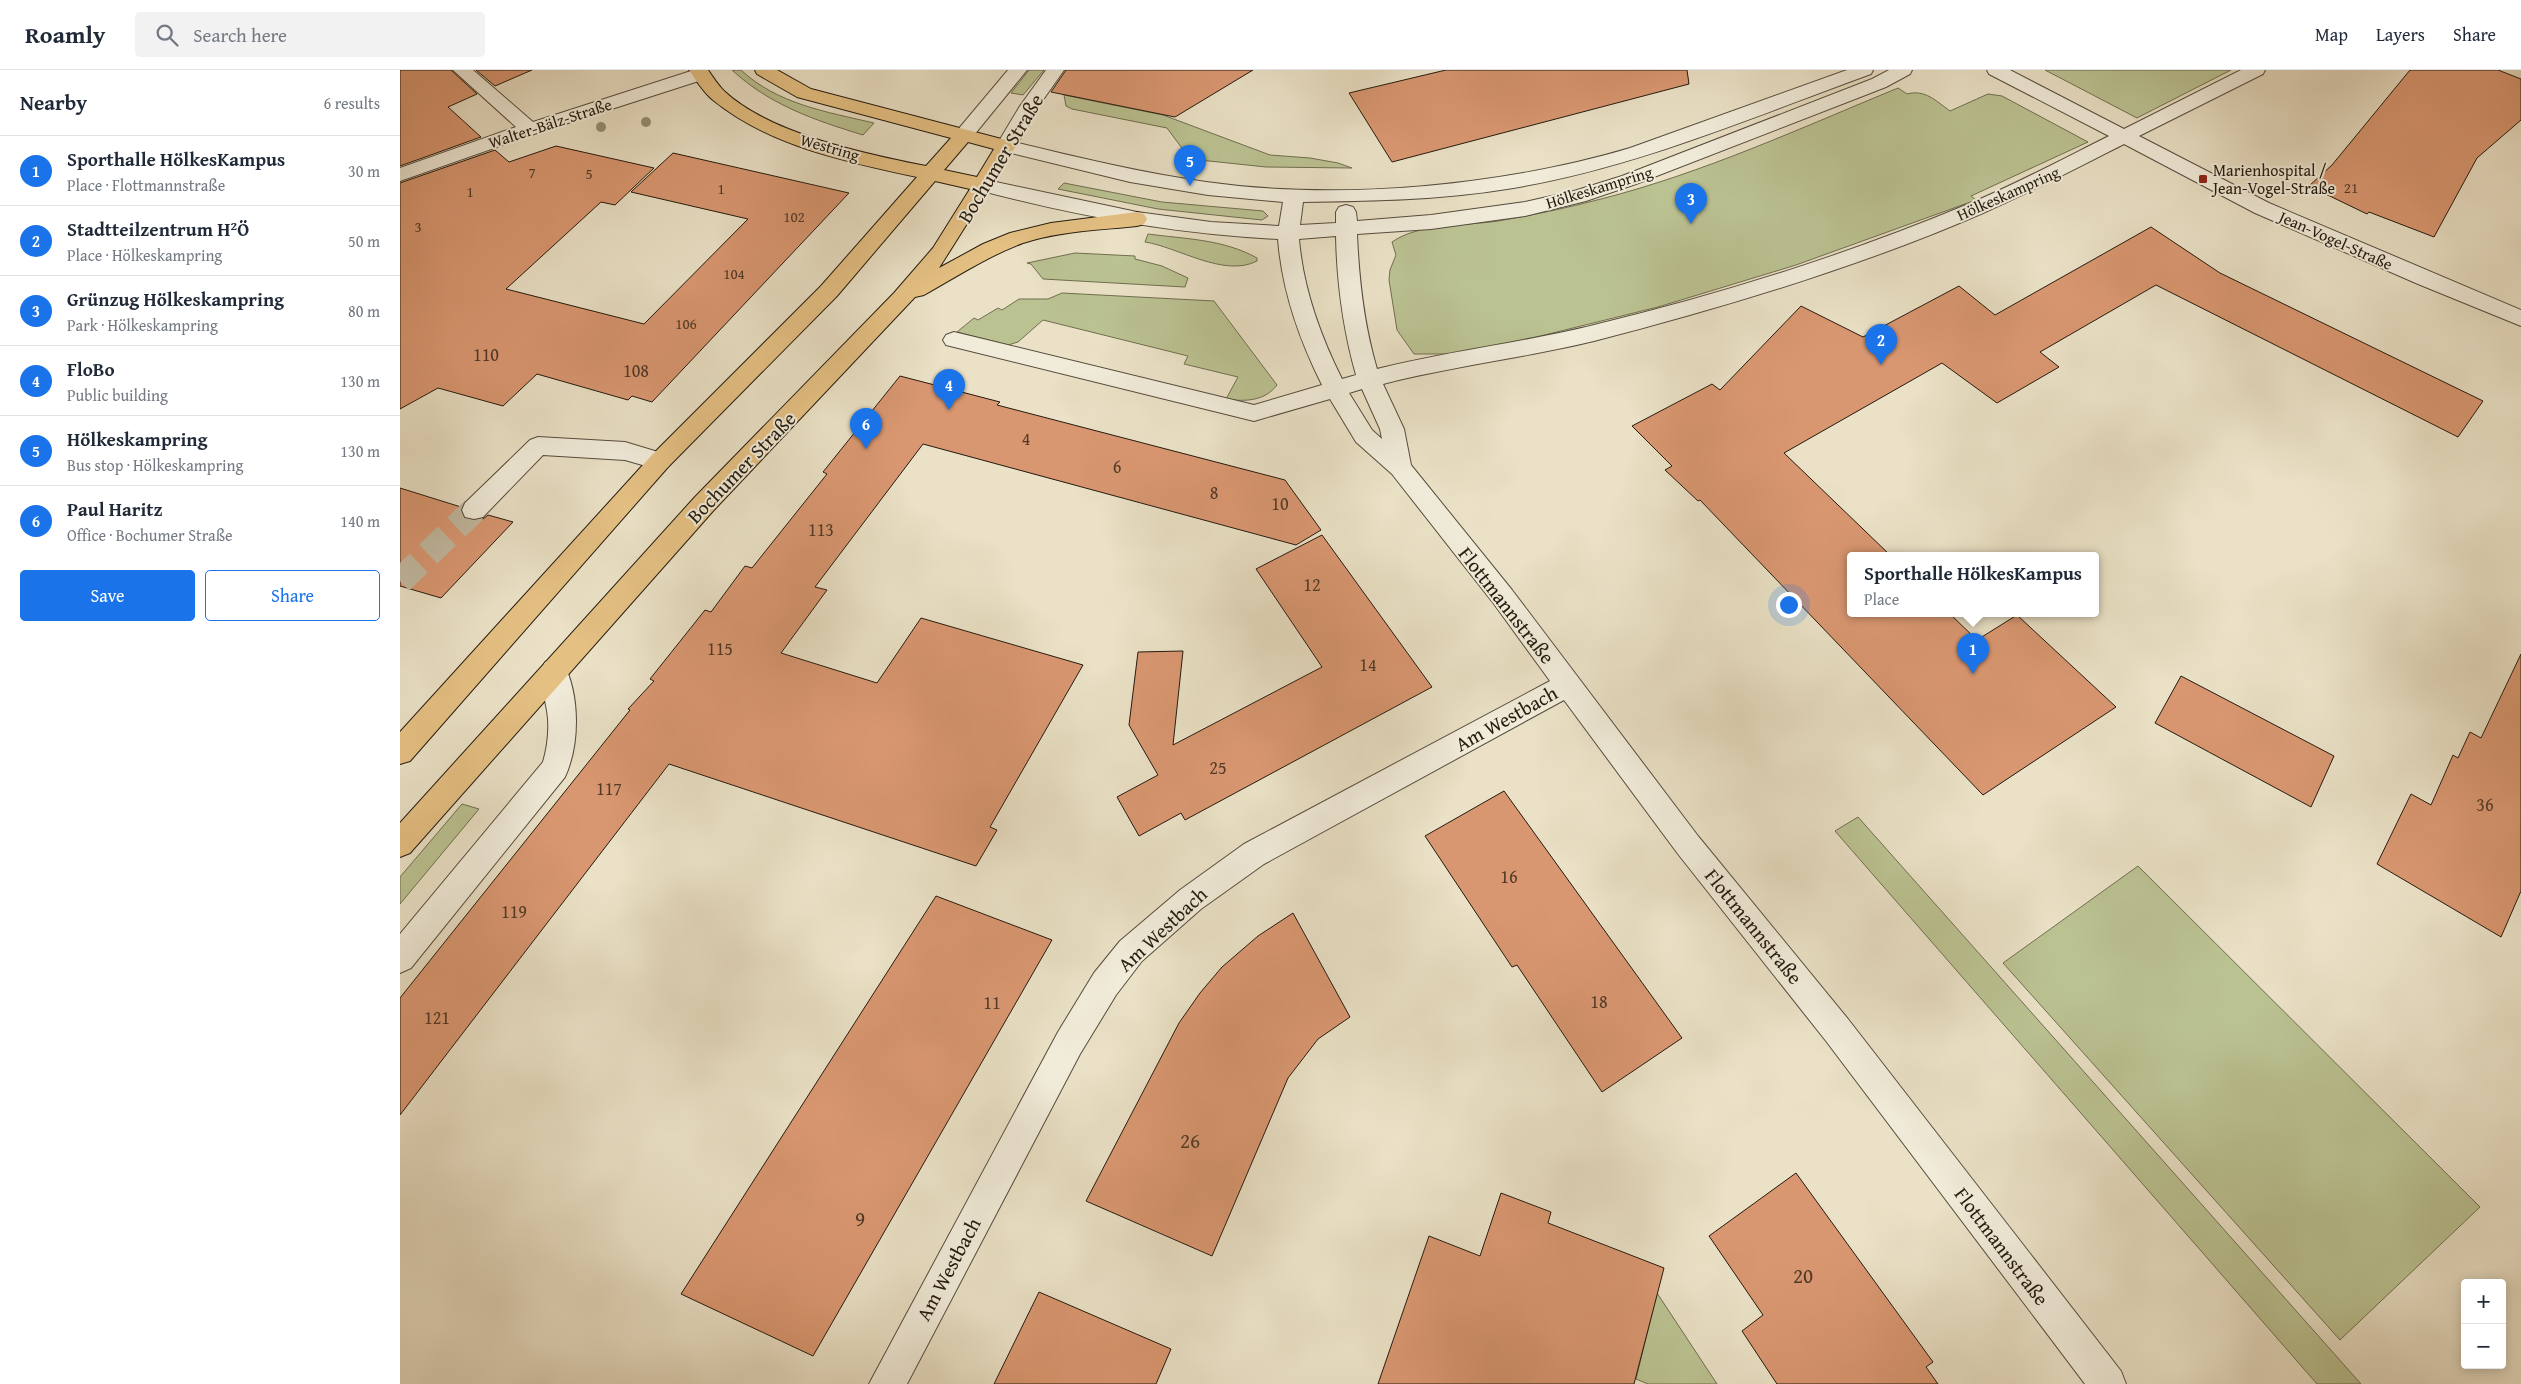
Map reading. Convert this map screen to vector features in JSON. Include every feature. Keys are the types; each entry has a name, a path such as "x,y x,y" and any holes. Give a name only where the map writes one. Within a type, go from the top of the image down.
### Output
{"main road":[{"path":"764,70 804,93 1006,146"},
{"name":"Westring","path":"699,72 717,96 749,117 769,126 837,150 982,186"},
{"name":"Bochumer Straße","path":"400,752 660,462 830,292 963,136"},
{"name":"Bochumer Straße","path":"400,844 704,504 902,298 940,253 1006,146"},
{"path":"902,298 980,255 1013,240 1065,228 1137,218"}],"street":[{"path":"462,70 530,129"},
{"name":"Bochumer Straße","path":"963,136 1018,70"},
{"name":"Bochumer Straße","path":"1006,146 1029,106 1055,70"},
{"name":"Hölkeskampring","path":"1006,146 1139,178 1208,188 1294,196 1399,193 1507,183 1597,164 1637,152 1864,70"},
{"name":"Hölkeskampring","path":"982,186 1137,218 1211,229 1288,233 1498,214 1579,196 1682,160 1879,83 1903,70"},
{"name":"Jean-Vogel-Straße","path":"1996,70 2262,208 2426,280 2521,318"},
{"name":"Hölkeskampring","path":"954,340 1254,414 1296,403 1369,379 1544,345 1677,310 1841,259 1981,207 2063,170 2256,70"},
{"name":"Walter-Bälz-Straße","path":"400,175 699,72"},
{"name":"Flottmannstraße","path":"1346,195 1348,278 1356,330 1369,379 1392,429 1400,468"},
{"name":"Flottmannstraße","path":"1294,196 1288,233 1291,269 1310,335 1334,389 1364,436 1400,468 1503,597 1683,838 1838,1030 2108,1384"},
{"path":"474,510 538,446 625,451 660,462"},
{"path":"400,958 556,768 562,748 563,717 554,670"},
{"name":"Am Westbach","path":"887,1384 1069,1043 1101,990 1131,952 1210,884 1254,854 1568,684"}],"green space":[{"path":"732,70 741,70 755,82 770,91 803,105 874,123 863,135 810,117 762,93"},
{"path":"1029,70 1044,70 1023,95 1011,93"},
{"path":"2045,70 2231,70 2137,118"},
{"path":"1898,88 1907,94 1919,93 1925,95 1950,111 1988,94 2002,96 2088,142 1971,196 1976,200 1796,265 1658,307 1460,354 1414,354 1397,330 1389,280 1390,270 1396,255 1392,242 1403,236 1429,228 1498,221 1537,214 1639,188 1751,149"},
{"path":"1064,95 1163,115 1270,155 1310,158 1338,163 1352,168 1266,167 1190,159 1167,128 1072,109 1066,106"},
{"path":"1064,183 1162,202 1263,211 1268,216 1262,220 1158,209 1058,189"},
{"path":"1148,234 1217,243 1244,252 1257,258 1257,261 1244,265 1216,264 1145,242"},
{"path":"1075,253 1135,256 1135,259 1162,266 1188,278 1185,287 1043,279 1031,264 1027,263"},
{"path":"1062,293 1214,301 1277,385 1267,394 1254,399 1226,399 1238,377 1184,364 1188,356 1043,320 1018,342 1008,345 957,332 974,318 978,320 998,308 1002,310 1019,299 1048,299"},
{"path":"462,804 479,809 400,904 400,877"},
{"path":"1858,817 2361,1384 2317,1384 1835,831"},
{"path":"2138,866 2480,1207 2340,1340 2003,963"},
{"path":"1657,1293 1717,1384 1648,1384 1636,1379"}],"building":[{"path":"400,70 451,70 477,94 448,107 481,137 400,166"},
{"path":"476,70 532,70 495,86"},
{"path":"1066,70 1253,70 1175,117 1051,92"},
{"path":"1446,70 1687,70 1689,84 1392,162 1349,93"},
{"path":"2410,70 2498,70 2521,79 2521,120 2477,158 2434,237 2369,212 2367,214 2309,186 2332,165"},
{"path":"556,146 654,168 615,205 601,202 506,289 644,324 748,219 631,192 673,153 849,193 652,402 632,396 628,400 537,374 503,406 438,388 400,409 400,183 495,150 509,162"},
{"path":"2151,227 2220,273 2483,401 2458,437 2156,285 2040,352 2059,367 1997,403 1942,363 1784,453 1887,552 1847,552 1847,617 1953,617 1977,640 2014,617 2019,617 2116,707 1983,795 1700,500 1698,501 1665,470 1672,466 1632,426 1712,384 1720,390 1801,306 1863,337 1959,286 1995,315"},
{"path":"900,376 1000,402 997,405 1285,480 1321,530 1296,545 923,444 815,587 827,590 781,653 877,683 921,618 1083,665 990,827 997,830 976,866 669,764 400,1115 400,998 630,710 628,709 654,681 650,679 705,610 711,612 745,566 752,568 827,474 823,472"},
{"path":"400,488 461,507 460,511 465,519 474,521 483,519 488,515 513,522 441,598 400,586"},
{"path":"1322,535 1432,687 1185,820 1181,813 1139,836 1117,797 1158,775 1129,725 1138,652 1183,651 1173,745 1322,667 1256,569"},
{"path":"2521,654 2521,891 2501,937 2377,864 2411,794 2431,805 2453,755 2458,758 2470,732 2481,738"},
{"path":"2181,676 2334,756 2311,807 2155,723"},
{"path":"1504,791 1682,1038 1602,1092 1517,965 1512,967 1425,836"},
{"path":"936,896 1052,940 813,1356 681,1294"},
{"path":"1293,913 1350,1017 1318,1039 1288,1078 1212,1256 1086,1201 1179,1023 1200,993 1222,967 1258,936"},
{"path":"1796,1173 1933,1362 1926,1367 1938,1384 1777,1384 1742,1331 1763,1315 1709,1236"},
{"path":"1501,1193 1551,1212 1548,1223 1664,1268 1634,1384 1378,1384 1429,1236 1480,1256"},
{"path":"1039,1292 1171,1349 1156,1384 994,1384"}],"tunnel":[{"path":"400,581 474,510"}],"place":[{"name":"Marienhospital / Jean-Vogel-Straße","path":"2203,179"},
{"name":"Hölkeskampring","path":"1190,186"},
{"name":"Grünzug Hölkeskampring","path":"1691,224"},
{"name":"Stadtteilzentrum H²Ö","path":"1881,365"},
{"name":"FloBo","path":"949,410"},
{"name":"Paul Haritz","path":"866,449"},
{"name":"Sporthalle HölkesKampus","path":"1973,674"}]}
